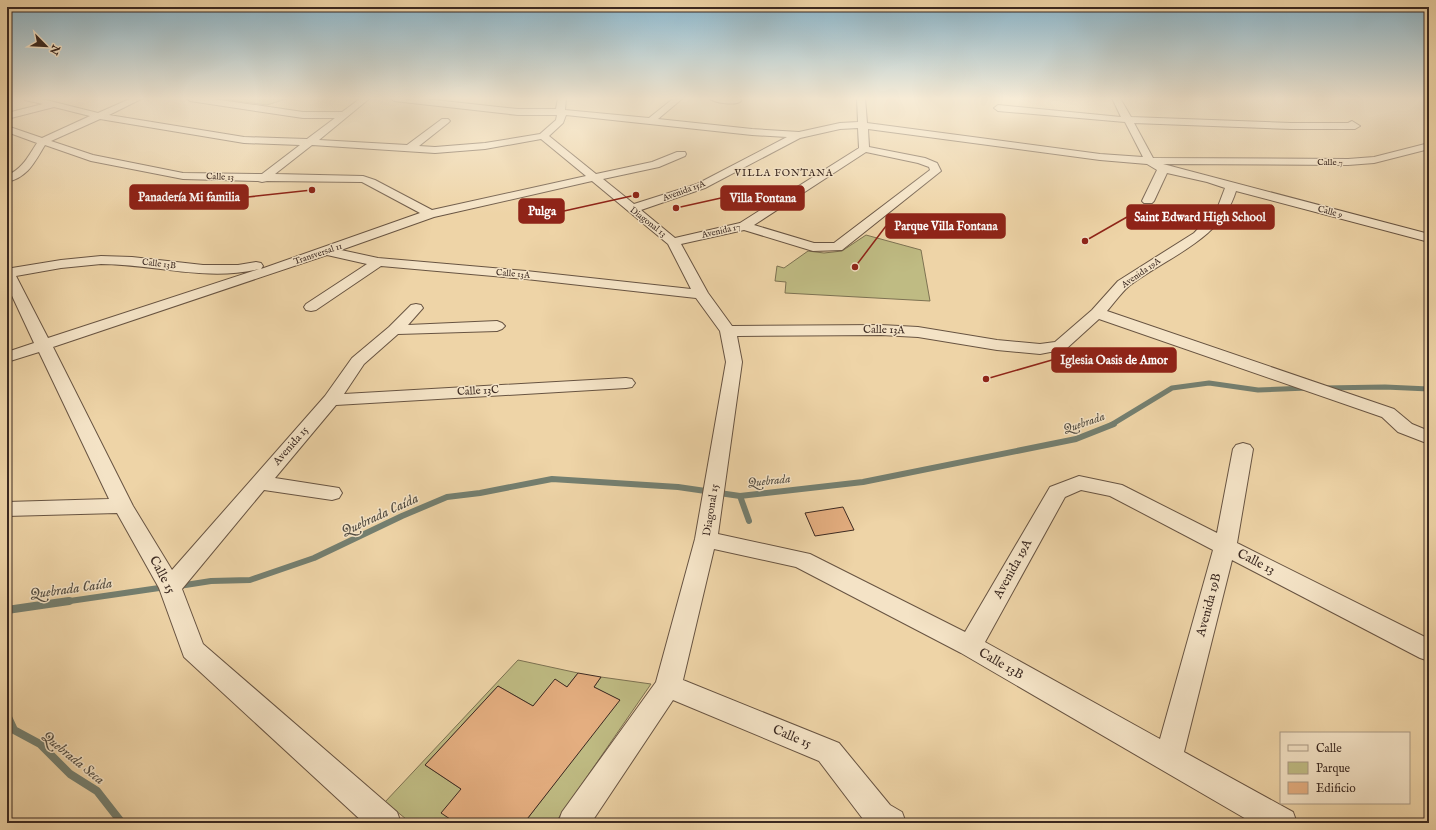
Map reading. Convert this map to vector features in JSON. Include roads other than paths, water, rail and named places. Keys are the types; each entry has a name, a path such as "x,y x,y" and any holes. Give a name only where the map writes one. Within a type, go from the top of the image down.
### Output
{"street":[{"name":"Calle 13","path":"30,137 91,158 183,176 262,179 363,179 430,214"},
{"path":"7,178 18,175 26,167 43,141 53,137"},
{"path":"224,137 244,140 309,142 435,150 485,146 539,137"},
{"path":"262,179 315,137"},
{"path":"410,148 425,137"},
{"name":"Diagonal 13","path":"544,137 631,209 674,242 701,294 728,331"},
{"name":"Avenida 15A","path":"631,209 701,186 796,137"},
{"path":"744,226 812,247 837,247 936,171 933,165 921,160 864,149 863,137"},
{"name":"Calle 7","path":"949,137 1100,157 1150,161 1374,160 1429,146"},
{"path":"1138,137 1150,161"},
{"name":"Avenida 17","path":"674,242 744,226 864,149"},
{"path":"595,178 655,165 681,154"},
{"name":"Calle 9","path":"1150,161 1164,169 1210,179 1231,186 1429,238"},
{"path":"1148,201 1164,169"},
{"name":"Transversal 11","path":"7,357 310,257 430,214 520,192 595,178"},
{"name":"Avenida 19A","path":"1040,349 1060,346 1096,313 1123,284 1198,236 1222,210 1231,186"},
{"name":"Calle 13A","path":"326,251 378,262 526,275 701,294"},
{"name":"Calle 13B","path":"8,272 72,262 114,260 196,269 243,269 310,257"},
{"path":"311,307 378,262"},
{"name":"Calle 15","path":"8,272 123,506 170,587 194,650 386,823"},
{"name":"Avenida 15","path":"170,587 331,400 358,361 394,330 416,308"},
{"path":"1096,313 1388,413 1405,428 1429,438"},
{"path":"394,330 497,326"},
{"name":"Calle 13A","path":"728,331 881,330 918,332 997,345 1040,349"},
{"name":"Diagonal 15","path":"668,686 706,538 734,362 728,331"},
{"name":"Calle 13C","path":"331,400 626,383"},
{"name":"Avenida 19B","path":"1168,759 1225,546 1243,449"},
{"path":"259,483 332,493"},
{"name":"Calle 13","path":"1079,483 1115,490 1429,651"},
{"name":"Avenida 19A","path":"970,646 1057,492 1079,483"},
{"path":"7,509 123,506"},
{"name":"Calle 13B","path":"706,538 802,560 970,646 1282,823"},
{"path":"572,823 668,686"},
{"name":"Calle 15","path":"668,686 829,752 879,816 891,823"}],"waterway":[{"name":"Quebrada","path":"1111,425 1172,388 1209,383 1258,390 1307,388"},
{"name":"Quebrada","path":"1323,388 1385,387 1429,389"},
{"name":"Quebrada","path":"740,496 863,482 1076,439 1114,424"},
{"name":"Quebrada Caída","path":"179,586 211,581 250,580 314,558 402,516 447,497 480,493 552,479 678,487 740,496"},
{"name":"Quebrada Caída","path":"740,496 749,521"},
{"name":"Quebrada Caída","path":"63,602 166,587"},
{"name":"Quebrada Caída","path":"7,610 69,601"},
{"name":"Quebrada Seca","path":"7,715 14,730 40,744 70,774 97,791 122,823"}],"place":[{"name":"Panadería Mi familia","path":"312,190"},
{"name":"Pulga","path":"636,195"},
{"name":"Villa Fontana","path":"676,208"},
{"name":"Saint Edward High School","path":"1085,241"},
{"name":"Parque Villa Fontana","path":"855,267"},
{"name":"Iglesia Oasis de Amor","path":"986,379"}],"district":[{"name":"VILLA FONTANA","path":"784,173"}]}
